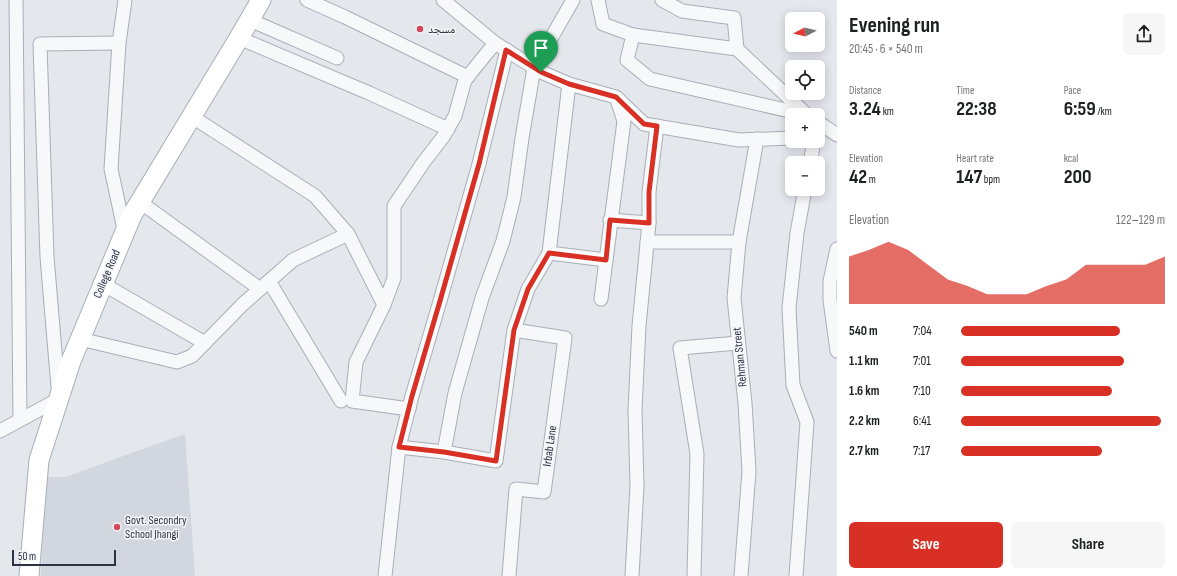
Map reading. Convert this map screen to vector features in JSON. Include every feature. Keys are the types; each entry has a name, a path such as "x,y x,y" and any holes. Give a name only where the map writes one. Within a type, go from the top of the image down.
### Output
{"main road":[{"name":"College Road","path":"29,576 39,460 71,361 132,215 240,38 261,0"}],"street":[{"path":"16,0 20,419"},
{"path":"124,234 112,169 119,44 125,0"},
{"path":"306,0 345,16 468,77"},
{"path":"443,0 495,43 534,68 569,84 616,97 644,124 739,140 785,138"},
{"path":"444,452 455,393 482,298 503,240 514,197 534,68 573,0"},
{"path":"598,0 603,24 633,35 737,49 800,108"},
{"path":"662,0 682,11 734,18 737,49"},
{"path":"250,20 337,58"},
{"path":"633,35 627,60 650,80 785,110"},
{"path":"240,38 448,129"},
{"path":"409,409 352,401 356,362 384,305 394,278 394,206 448,129 455,116 465,80 495,43"},
{"path":"0,431 58,399 47,257 40,44 119,44"},
{"path":"385,576 399,447 479,164 506,50"},
{"path":"399,447 444,452 496,461 514,330 528,289 549,253 569,84"},
{"path":"601,299 624,121 616,97"},
{"path":"192,116 315,196 348,234 384,305"},
{"path":"632,576 637,486 635,410 639,326 649,223 649,192 657,126"},
{"path":"825,127 837,135"},
{"name":"Rehman Street","path":"741,576 749,471 745,403 734,298 740,242 757,139"},
{"path":"825,139 837,139"},
{"path":"796,576 807,422 793,384 789,308 797,233 804,196"},
{"path":"140,202 264,285 340,401"},
{"path":"610,220 649,223"},
{"path":"80,339 177,362 192,356 243,304 293,260 348,234"},
{"path":"647,242 740,242"},
{"path":"837,249 830,281 830,300 837,351"},
{"path":"549,253 606,260"},
{"path":"103,284 205,343"},
{"name":"Irbab Lane","path":"509,576 516,489 544,492 566,338 514,330"},
{"path":"694,576 697,454 680,348 738,343"}],"shaded area":[{"name":"Govt. Secondry School Jhangi","path":"185,434 195,576 41,576 45,477 66,477"}],"place":[{"name":"مسجد","path":"420,29"},
{"name":"Govt. Secondry School Jhangi","path":"117,527"}],"route":[{"path":"506,50 541,72 569,84 616,97 644,124 657,126 649,192 649,223 610,220 606,260 549,253 528,289 514,330 496,461 444,452 399,447 412,396 479,164 506,50"}]}
